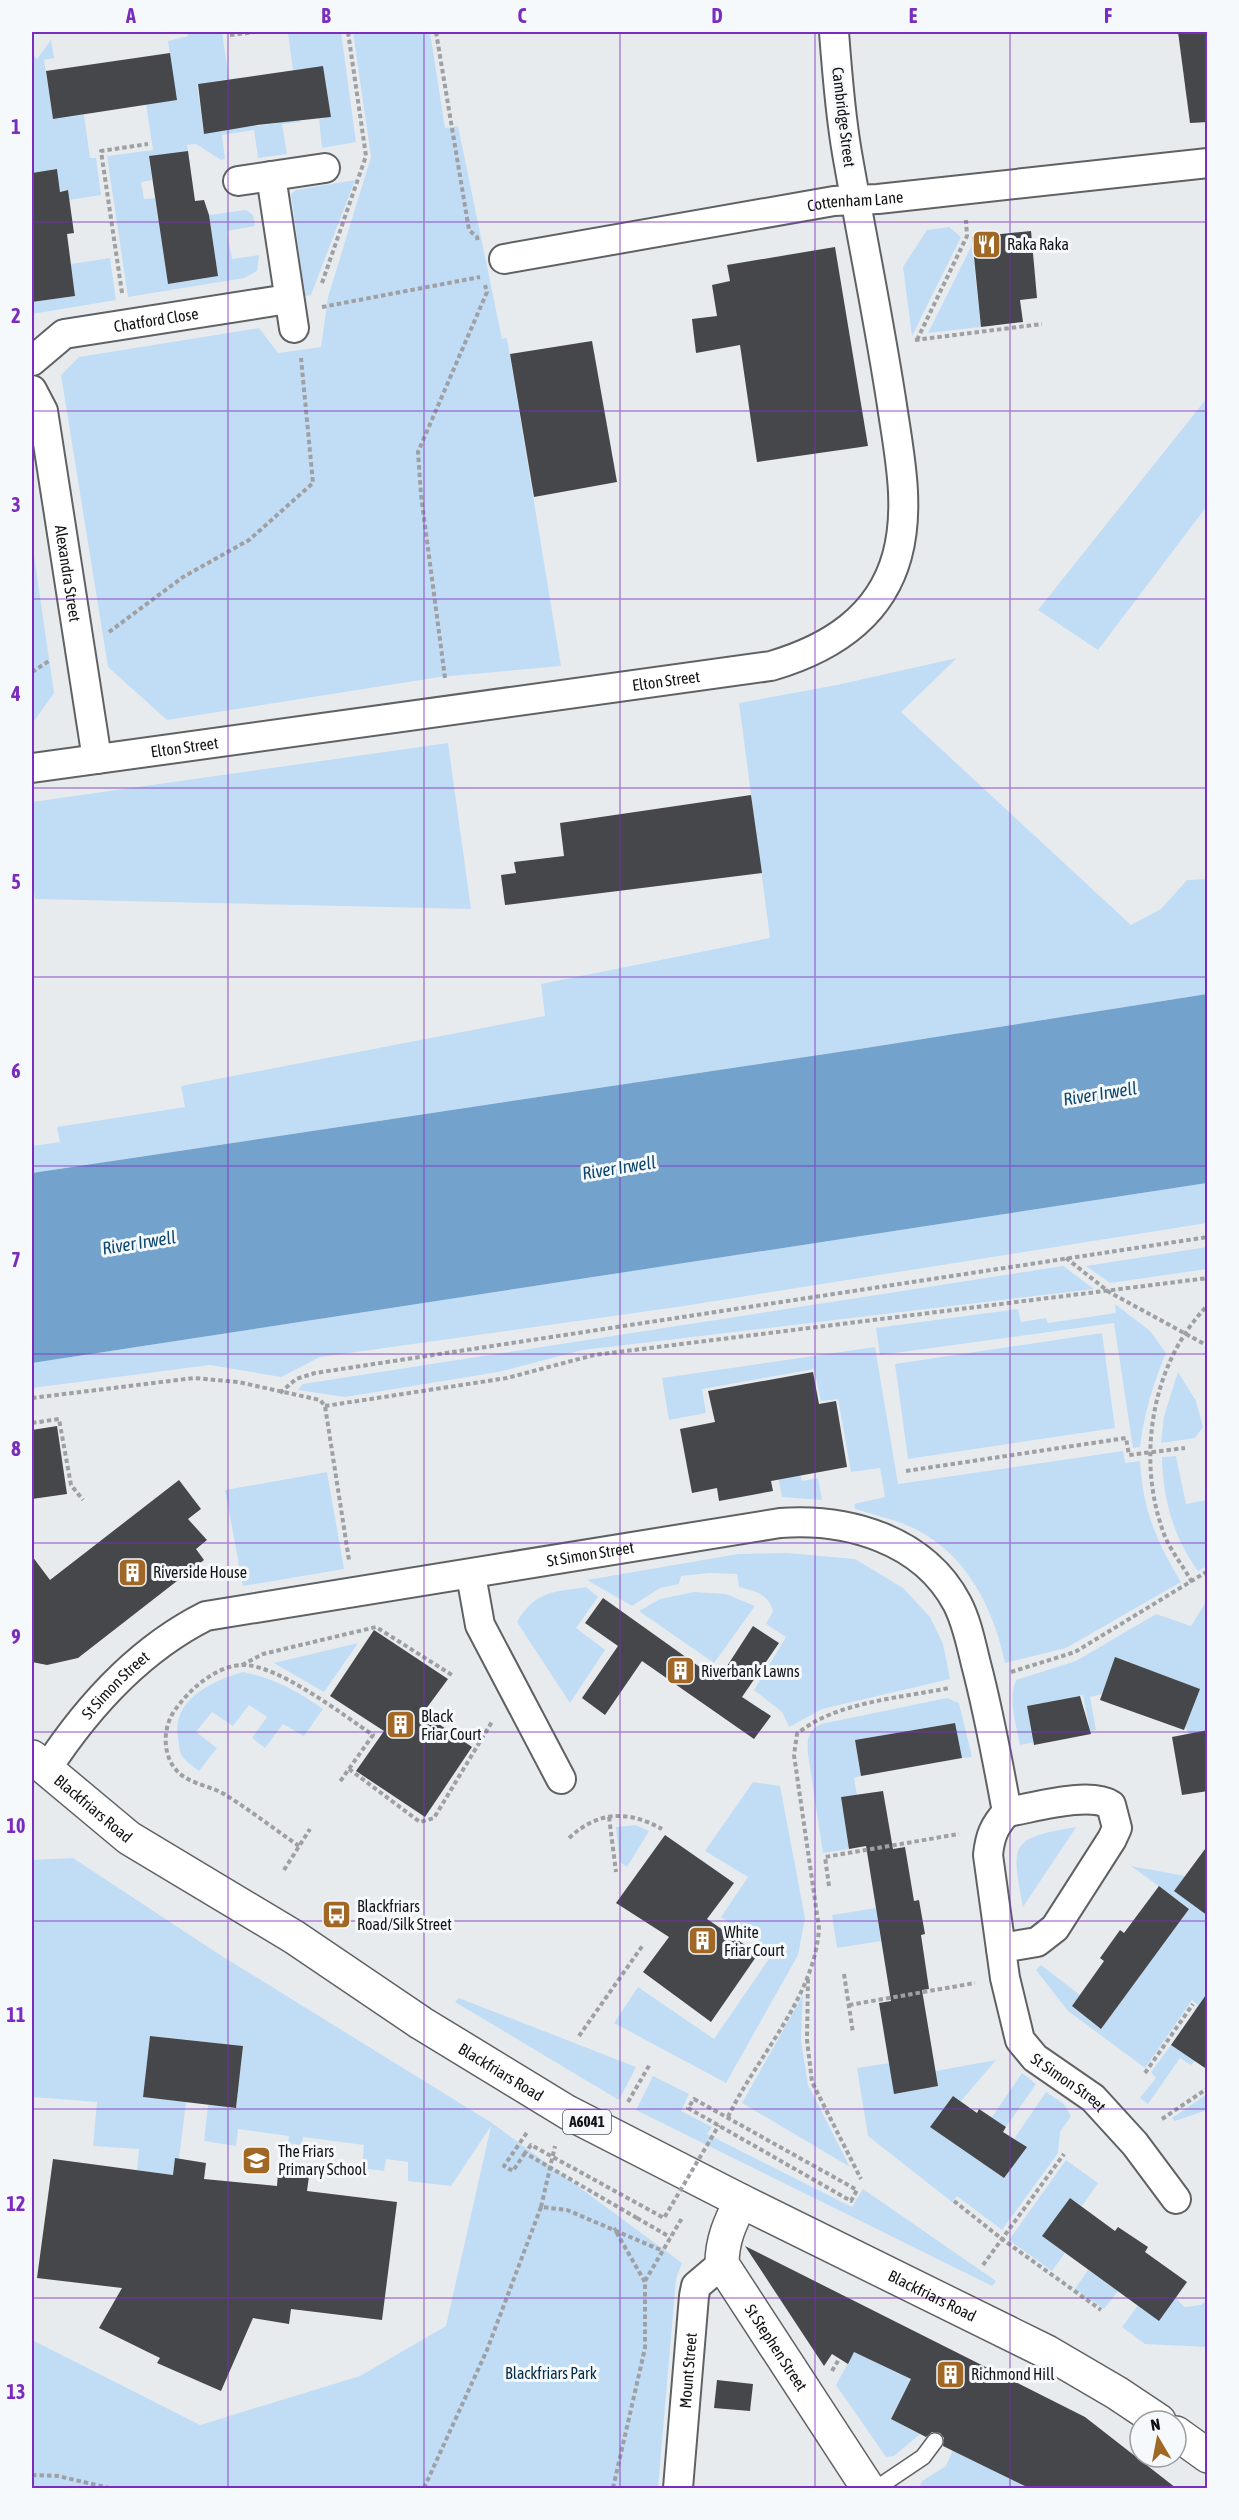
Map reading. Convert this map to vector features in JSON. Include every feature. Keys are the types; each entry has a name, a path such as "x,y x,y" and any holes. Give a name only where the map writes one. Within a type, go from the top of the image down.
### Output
{"main road":[{"name":"Blackfriars Road","path":"36,1772 129,1838 294,1937 421,2023 567,2112 1047,2352 1141,2409"},
{"path":"722,2264 722,2246 727,2229 741,2201"},
{"name":"St Stephen Street","path":"722,2264 868,2488"},
{"path":"1188,2442 1208,2456"}],"street":[{"name":"Cambridge Street","path":"834,32 846,151 856,202"},
{"name":"Cottenham Lane","path":"490,267 834,201 856,202 1208,163"},
{"path":"238,181 325,168"},
{"path":"271,176 298,312"},
{"name":"Elton Street","path":"32,768 771,666 805,656 833,641 858,623 882,592 897,556 902,524 902,478 885,356 856,202"},
{"name":"Chatford Close","path":"32,361 64,334 298,312"},
{"name":"Alexandra Street","path":"32,390 43,411 97,759"},
{"name":"St Simon Street","path":"36,1772 79,1721 128,1670 171,1635 206,1616 471,1575 780,1523 811,1521 836,1523 862,1530 910,1551 944,1583 966,1624 981,1681 1007,1812 995,1824 988,1855 1014,2024 1024,2046 1035,2058 1093,2098 1135,2144 1176,2199"},
{"path":"471,1575 480,1625 561,1779"},
{"path":"1001,1948 1037,1942 1055,1928 1112,1839 1117,1827 1111,1805 1102,1800 1082,1800 1007,1812"},
{"name":"Mount Street","path":"678,2488 694,2296 696,2286 722,2264"}],"lane":[{"path":"878,2488 923,2457 935,2441"}],"path":[{"path":"230,35 255,32"},
{"path":"436,32 469,230 477,237 478,247"},
{"path":"123,304 101,151 148,144"},
{"path":"917,340 967,236 965,213"},
{"path":"298,312 490,267 487,292 418,452 421,495 447,688"},
{"path":"906,342 1042,324"},
{"path":"79,645 97,640 183,577 249,540 313,483 301,356"},
{"path":"280,1393 296,1379 315,1373 862,1292 1208,1237"},
{"path":"1066,1258 1109,1292 1208,1346"},
{"path":"325,1407 507,1378 594,1355 1208,1278"},
{"path":"1192,1581 1165,1536 1153,1498 1149,1453 1151,1424 1161,1387 1184,1333 1208,1305"},
{"path":"32,1398 194,1378 238,1382 320,1400 325,1407 354,1592"},
{"path":"32,1423 59,1419 71,1485 83,1500"},
{"path":"906,1471 1126,1438 1129,1455 1185,1448"},
{"path":"728,2117 808,1978 818,1951 819,1928 794,1755 797,1734 813,1721 834,1712 981,1681 1075,1652 1208,1571"},
{"path":"299,1846 222,1792 194,1784 173,1766 165,1740 168,1720 185,1696 208,1677 242,1665 263,1654 376,1627 452,1675"},
{"path":"242,1665 262,1668 294,1683 373,1735 339,1783"},
{"path":"349,1769 420,1822 434,1818 495,1716"},
{"path":"569,1838 580,1827 597,1819 617,1815 644,1819 662,1829"},
{"path":"609,1817 616,1872"},
{"path":"284,1870 310,1829"},
{"path":"829,1886 825,1857 965,1832"},
{"path":"579,2036 643,1944"},
{"path":"843,1974 853,2033"},
{"path":"808,1978 807,2040 812,2082 861,2179"},
{"path":"849,2005 976,1983"},
{"path":"1145,2073 1193,2004"},
{"path":"628,2102 650,2064"},
{"path":"1162,2119 1208,2088"},
{"path":"694,2099 857,2190 851,2201 719,2124 688,2108 694,2099"},
{"path":"528,2131 504,2166 513,2171 531,2145 664,2218 719,2124"},
{"path":"424,2488 487,2350 541,2207 555,2146"},
{"path":"525,2153 670,2236"},
{"path":"983,2265 1064,2154"},
{"path":"954,2201 1002,2239 1101,2310"},
{"path":"541,2207 567,2210 614,2228 663,2251"},
{"path":"645,2282 682,2218"},
{"path":"613,2488 645,2349 645,2282 614,2228"},
{"path":"32,2475 58,2476 109,2488"}],"green space":[{"path":"187,32 222,32 229,79 197,84 204,134 255,113 257,126 278,123 276,111 298,107 300,122 282,124 287,154 258,158 254,130 222,135 225,159 221,160 196,144 187,145 188,151 149,156 152,180 141,182 144,199 155,198 168,284 218,276 209,215 246,210 253,215 255,226 227,231 232,259 259,255 257,271 244,278 128,297 107,156 153,150 146,104 176,100 168,41 188,36"},
{"path":"341,32 356,142 322,148 319,119 331,117 323,67 293,70 288,33"},
{"path":"353,32 430,32 445,128 458,126 502,339 507,338 561,666 440,677 167,720 108,667 61,375 79,357 259,328 278,353 321,347 328,297 371,157"},
{"path":"51,40 54,58 44,60 53,119 84,115 90,158 96,158 101,195 69,200 68,190 60,191 57,169 32,173 32,54 37,59"},
{"path":"355,180 311,295 305,296 291,194 296,190"},
{"path":"949,227 961,237 912,336 903,267 927,230"},
{"path":"972,245 981,327 928,333"},
{"path":"110,258 116,300 32,314 32,302 75,296 71,264"},
{"path":"1207,398 1207,506 1098,650 1038,610"},
{"path":"32,542 54,693 32,724"},
{"path":"957,658 901,712 1131,925 1161,909 1187,880 1207,879 1207,994 872,1047 32,1173 32,1146 60,1142 57,1127 185,1107 181,1086 545,1016 541,984 770,938 739,703 837,685"},
{"path":"448,743 471,909 35,899 32,877 32,802"},
{"path":"1207,1183 1207,1223 677,1307 320,1357 281,1377 210,1365 32,1388 32,1363"},
{"path":"1207,1247 1207,1269 1110,1283 1086,1266"},
{"path":"1063,1266 1094,1289 583,1350 498,1372 345,1397 298,1390 303,1384"},
{"path":"1115,1304 1150,1331 1166,1353 1150,1399 1140,1447 1133,1448 1114,1323 880,1355 876,1328 1018,1309 1021,1322 1046,1318 1048,1323 1116,1313"},
{"path":"1102,1333 1115,1428 908,1459 895,1364"},
{"path":"875,1347 898,1484 1123,1451 1125,1463 1140,1461 1144,1495 1152,1524 1181,1582 1066,1648 1005,1663 1000,1641 983,1600 959,1563 925,1534 904,1524 855,1509 854,1504 885,1497 880,1468 851,1472 838,1399 821,1401 814,1369 702,1389 706,1413 669,1420 662,1378"},
{"path":"1178,1372 1196,1401 1203,1427 1195,1438 1161,1443 1164,1416"},
{"path":"1176,1456 1186,1504 1207,1500 1207,1566 1198,1571 1176,1531 1167,1503 1162,1457"},
{"path":"798,1466 802,1481 818,1478 822,1500 782,1497 777,1470"},
{"path":"327,1472 344,1569 243,1586 225,1490"},
{"path":"787,1553 855,1559 903,1588 930,1617 943,1644 950,1679 822,1709 789,1727 782,1712 754,1690 786,1637 766,1624 773,1611 768,1601 760,1594 739,1587 737,1574 709,1573 681,1576 679,1584 660,1588 632,1606 587,1580 738,1554"},
{"path":"586,1587 598,1597 576,1628 605,1650 570,1703 517,1622 538,1599 554,1592"},
{"path":"694,1592 726,1594 755,1606 714,1663 639,1611 660,1599"},
{"path":"1207,1600 1207,1730 1189,1734 1185,1726 1200,1689 1115,1658 1102,1694 1090,1697 1096,1730 1090,1731 1083,1695 1028,1706 1034,1742 1020,1745 1013,1704 1016,1680 1076,1661 1156,1614 1191,1626"},
{"path":"358,1643 324,1692 274,1663"},
{"path":"243,1672 285,1686 323,1709 304,1736 283,1724 265,1748 252,1738 267,1717 249,1705 233,1726 212,1712 196,1732 217,1748 199,1771 180,1752 178,1724 181,1712 188,1702 207,1687"},
{"path":"947,1698 959,1703 972,1757 962,1758 954,1723 855,1740 861,1776 854,1778 857,1795 841,1797 849,1849 823,1853 808,1754 810,1733 821,1724"},
{"path":"753,1782 780,1786 805,1918 798,1955 726,2083 614,2023 638,1987 714,2039 773,1953 721,1917 748,1877 705,1851"},
{"path":"636,1825 649,1831 627,1867 620,1862 616,1827"},
{"path":"1076,1827 1023,1907 1017,1869 1020,1847 1038,1835"},
{"name":"Blackfriars Park","path":"73,1858 217,1953 492,2123 682,2263 676,2279 658,2488 32,2488 32,2340 200,2425 360,2376 446,2326 491,2126 451,2186 408,2181 408,2162 386,2159 384,2171 362,2168 364,2145 303,2137 302,2145 288,2143 289,2136 238,2129 236,2146 204,2141 208,2105 236,2108 243,2046 151,2036 143,2097 186,2102 179,2159 173,2175 137,2170 139,2149 93,2146 97,2102 32,2097 32,1860"},
{"path":"1131,1866 1185,1876 1175,1891 1207,1916 1207,2020 1194,2011 1198,2005 1192,2000 1145,2068 1068,2011 1036,1970 1041,1965 1080,1995 1072,2006 1101,2029 1189,1908"},
{"path":"876,1908 881,1941 837,1948 832,1915"},
{"path":"803,1995 801,2040 808,2085 850,2167 742,2103"},
{"path":"459,1998 636,2067 619,2100 455,2002"},
{"path":"1171,2045 1195,2061 1191,2065 1180,2058 1148,2104 1140,2098 1156,2078 1151,2072"},
{"path":"996,2060 961,2101 953,2096 930,2127 1004,2178 1026,2147 1014,2139 1046,2092 1064,2104 1071,2116 1060,2132 1058,2153 1002,2230 957,2196 952,2202 868,2136 857,2068 889,2063 930,2072"},
{"path":"1022,2073 1036,2084 1006,2127 992,2117"},
{"path":"653,2076 689,2094 681,2111 712,2127 707,2134 852,2207 863,2189 996,2281 992,2286 636,2110"},
{"path":"1207,2094 1207,2110 1175,2121 1172,2118"},
{"path":"1066,2160 1098,2183 1082,2206 1070,2198 1042,2236 1065,2253 1052,2271 1009,2240"},
{"path":"1088,2270 1118,2291 1104,2309 1075,2289"},
{"path":"1175,2298 1185,2307 1201,2305 1207,2300 1207,2347 1145,2344 1122,2327 1138,2305"},
{"path":"854,2352 911,2379 891,2419 920,2434 894,2456 886,2457 836,2385"},
{"path":"953,2450 1028,2488 919,2488 922,2481 946,2466"}],"water":[{"name":"River Irwell","path":"1207,994 1207,1183 32,1363 32,1173 872,1047"}],"building":[{"path":"1178,32 1208,32 1208,122 1190,123"},
{"path":"170,53 177,100 53,119 46,71"},
{"path":"323,66 331,117 257,125 204,134 198,84"},
{"path":"188,151 195,201 204,200 209,215 218,276 168,284 149,156"},
{"path":"57,169 60,192 68,190 74,233 67,234 75,296 32,302 32,173"},
{"path":"1031,231 1037,298 1020,300 1023,322 981,327 972,237"},
{"path":"835,247 868,446 757,462 740,345 696,353 692,319 717,316 712,285 730,281 727,265"},
{"path":"592,341 617,482 534,497 510,354"},
{"path":"751,795 762,873 505,905 501,875 516,873 514,862 564,856 560,823"},
{"path":"813,1372 819,1404 836,1401 847,1467 771,1481 773,1491 719,1501 717,1488 692,1493 680,1429 715,1422 708,1391"},
{"path":"57,1426 67,1494 32,1499 32,1430"},
{"name":"Riverside House","path":"179,1480 201,1509 188,1519 207,1540 196,1549 204,1560 78,1658 47,1665 32,1662 32,1556 50,1580"},
{"name":"Riverbank Lawns","path":"603,1598 718,1680 753,1626 779,1643 742,1697 771,1716 754,1739 642,1661 605,1715 582,1698 618,1646 585,1623"},
{"name":"Black Friar Court","path":"374,1630 448,1679 423,1713 472,1747 425,1817 356,1771 384,1731 330,1696"},
{"path":"1115,1657 1200,1689 1184,1730 1100,1700"},
{"path":"1080,1696 1091,1734 1034,1745 1027,1706"},
{"path":"955,1723 962,1758 861,1776 855,1740"},
{"path":"1208,1730 1208,1791 1182,1795 1172,1737"},
{"path":"883,1791 893,1849 905,1847 914,1901 919,1900 925,1934 921,1935 929,1989 922,1990 938,2086 894,2094 879,2003 891,2001 866,1846 849,1849 841,1797"},
{"name":"White Friar Court","path":"665,1835 734,1883 707,1919 758,1954 711,2022 643,1972 669,1937 616,1903"},
{"path":"1208,1845 1208,1916 1174,1891"},
{"path":"1159,1886 1189,1909 1101,2029 1072,2006 1104,1961 1100,1958 1120,1930 1124,1933"},
{"path":"1208,1992 1208,2070 1171,2045"},
{"path":"150,2036 243,2046 236,2108 143,2097"},
{"path":"953,2096 977,2113 979,2109 1006,2127 1003,2132 1027,2147 1004,2178 930,2127"},
{"path":"175,2158 206,2163 204,2179 277,2186 278,2173 309,2176 307,2191 397,2202 382,2320 291,2309 289,2324 253,2318 221,2391 157,2363 160,2358 99,2328 122,2288 37,2278 53,2159 173,2175"},
{"path":"1070,2198 1115,2231 1118,2227 1148,2247 1145,2252 1187,2282 1159,2321 1042,2236"},
{"name":"Richmond Hill","path":"745,2246 1085,2417 1128,2451 1128,2469 1152,2469 1176,2488 1029,2488 943,2446 944,2438 940,2433 932,2432 926,2437 891,2419 911,2379 854,2352 848,2364 832,2354 824,2366"},
{"path":"717,2380 753,2384 750,2411 714,2408"}],"place":[{"name":"Raka Raka","path":"986,244"},
{"name":"Riverside House","path":"132,1572"},
{"name":"Riverbank Lawns","path":"680,1671"},
{"name":"Black Friar Court","path":"400,1725"},
{"name":"Blackfriars Road/Silk Street","path":"336,1915"},
{"name":"White Friar Court","path":"703,1941"},
{"name":"The Friars Primary School","path":"257,2160"},
{"name":"Richmond Hill","path":"950,2374"}]}
